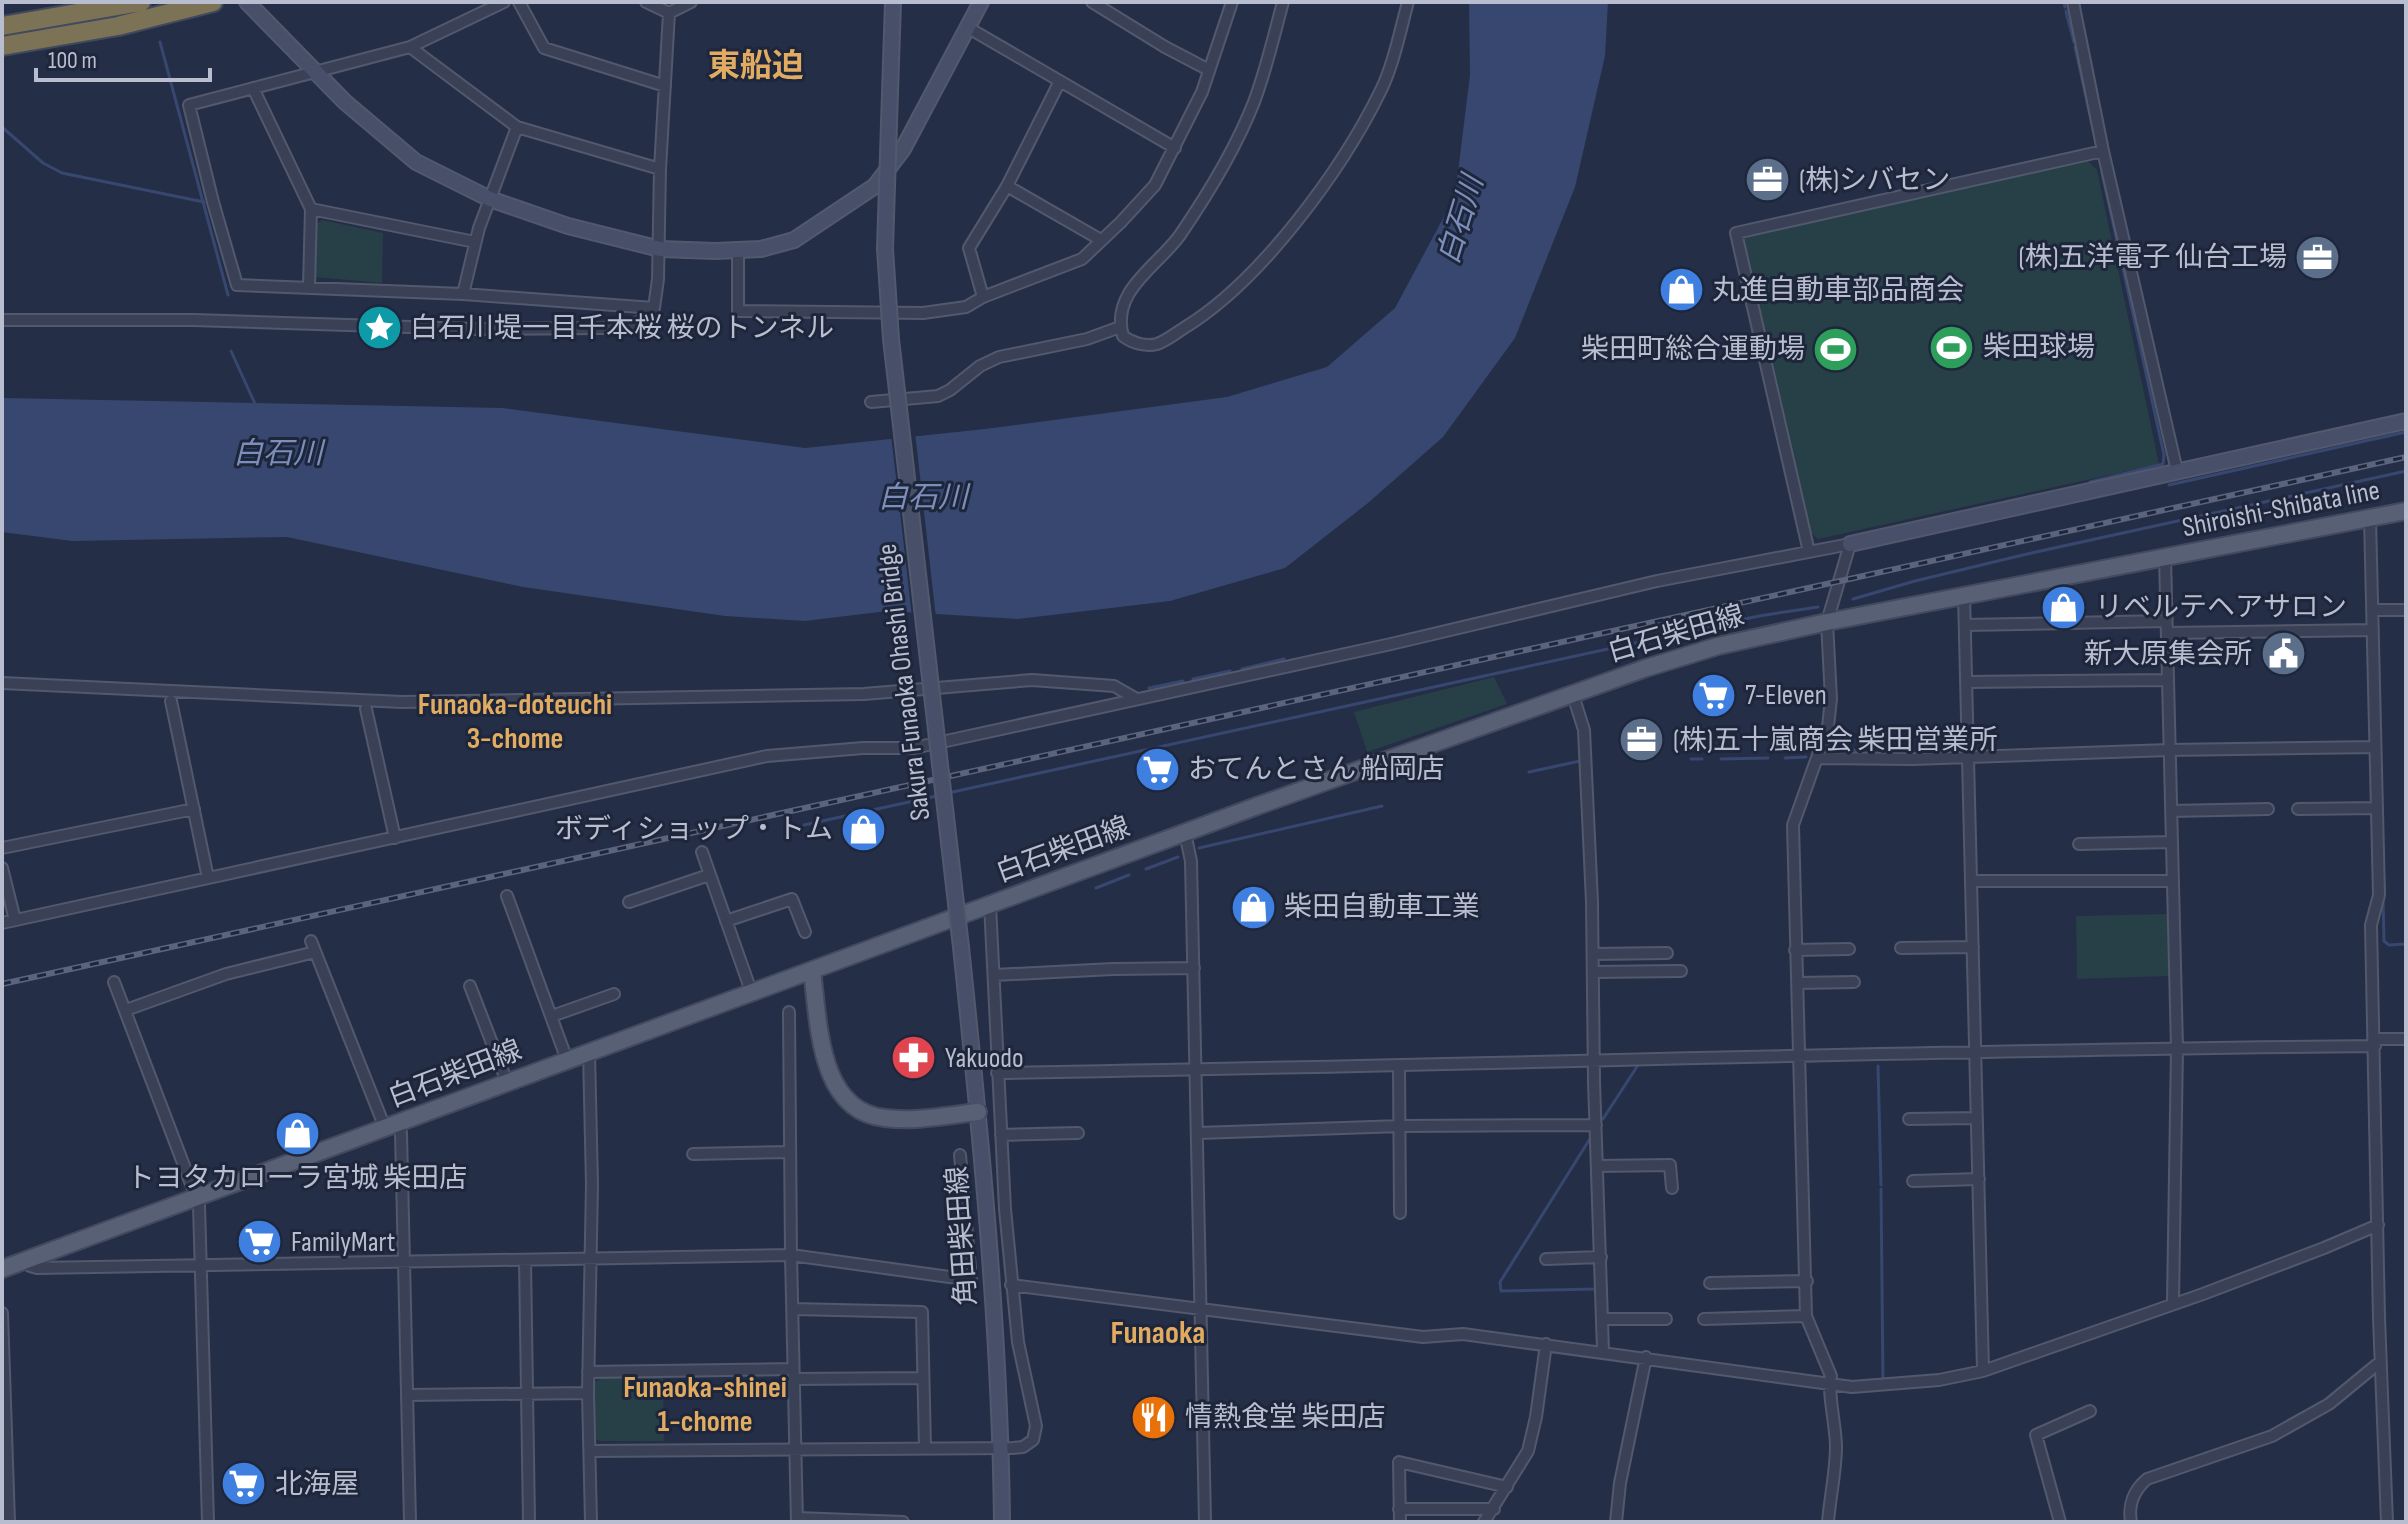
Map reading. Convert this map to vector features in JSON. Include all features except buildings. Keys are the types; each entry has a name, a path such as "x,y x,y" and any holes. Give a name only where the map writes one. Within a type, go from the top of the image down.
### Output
{"highway":[{"path":"2,26 141,2"},
{"path":"2,46 118,26 213,2"}],"main road":[{"path":"247,2 345,102 416,162 490,199 568,226 660,249 738,251 779,246 794,240 875,186 903,149 981,2"},
{"name":"Sakura Funaoka Ohashi Bridge","path":"893,2 885,249 891,339 961,947"},
{"path":"1850,544 2406,421"},
{"name":"Shiroishi-Shibata line","path":"2165,557 2406,511"},
{"name":"白石柴田線","path":"3,1267 1572,692 1718,646 2165,557"},
{"name":"角田柴田線","path":"961,947 978,1112 999,1380 1002,1522"},
{"path":"812,971 822,1043 832,1078 841,1096 852,1106 864,1113 889,1119 978,1112"}],"street":[{"path":"504,2 410,47 189,105 237,285 463,294 654,308"},
{"path":"519,2 544,48 665,86"},
{"path":"646,2 669,13"},
{"path":"669,13 691,2"},
{"path":"1092,2 1209,70"},
{"path":"738,251 738,311 923,313 966,307 983,297 1082,259 1155,185 1202,92 1232,2"},
{"path":"1283,2 1254,102 1236,141 1177,239 1134,285 1121,314 1120,327 1123,336 1130,341 1157,344 1204,316 1228,297 1262,260 1326,181 1355,137 1382,87 1408,2"},
{"path":"2073,2 2103,151 2177,471"},
{"path":"2,320 89,318 472,329 603,328 628,326 645,319 654,308 660,249 660,169 669,13"},
{"path":"967,27 1175,148"},
{"path":"410,47 517,127 660,169"},
{"path":"983,297 969,248 1007,186 1059,83"},
{"path":"253,88 311,209 309,287"},
{"path":"463,294 475,242 517,127"},
{"path":"1809,552 1736,233 2103,151"},
{"path":"1007,186 1101,240"},
{"path":"311,209 475,242"},
{"path":"871,402 938,396 980,366 999,357 1087,339 1120,327"},
{"path":"2370,518 2379,895 2371,925 2380,1362 2387,1522"},
{"path":"2,923 767,756 863,748 914,748 1391,644 1657,581 1850,544 1827,622 1831,699 1828,727 1793,825 1806,1316 1831,1376 1829,1383 1833,1397 1836,1447 1828,1522"},
{"path":"2165,557 2177,1048 2173,1302"},
{"path":"1964,595 1983,1371"},
{"path":"2372,610 2406,610"},
{"path":"1965,625 2166,621"},
{"path":"2167,633 2373,630"},
{"path":"2,683 402,702 861,695 1032,680 1114,686 1135,698"},
{"path":"1967,682 2168,680"},
{"path":"1572,692 1584,730 1594,972 1603,1351"},
{"path":"171,701 208,878"},
{"path":"366,709 395,838"},
{"path":"1817,758 2375,747"},
{"path":"2298,809 2377,808"},
{"path":"2,848 194,809"},
{"path":"2171,811 2268,809"},
{"path":"1185,833 1191,861 1205,1522"},
{"path":"2079,844 2172,842"},
{"path":"702,852 751,991"},
{"path":"2,868 15,920"},
{"path":"629,902 709,875"},
{"path":"1971,881 2173,881"},
{"path":"507,896 567,1060"},
{"path":"726,921 792,899 805,932"},
{"path":"590,1451 1001,1448 1023,1447 1033,1440 1036,1434 1018,1342 1011,1285 990,904"},
{"path":"126,1010 313,947 392,1126 401,1133 410,1522"},
{"path":"1901,948 1973,947"},
{"path":"1795,950 1849,949"},
{"path":"1593,954 1667,953"},
{"path":"994,975 1194,968"},
{"path":"1594,972 1681,971"},
{"path":"114,982 197,1198 202,1263 208,1522"},
{"path":"1798,983 1854,982"},
{"path":"470,986 507,1082"},
{"path":"552,1016 614,994"},
{"path":"789,1012 797,1520 903,1522"},
{"path":"997,1073 1976,1053 2374,1043 2406,1039"},
{"path":"589,1052 592,1183 588,1393 591,1522"},
{"path":"1399,1066 1400,1213"},
{"path":"1909,1119 1977,1118"},
{"path":"1198,1133 1401,1126 1596,1125"},
{"path":"1001,1135 1078,1133"},
{"path":"693,1154 790,1152"},
{"path":"25,1260 37,1268 791,1255 971,1280 960,1155"},
{"path":"1598,1166 1670,1165 1672,1188"},
{"path":"1913,1181 1979,1179"},
{"path":"1011,1285 1423,1337 1463,1334 1546,1344 1852,1387 1883,1386 1983,1371 2203,1294 2378,1225"},
{"path":"1546,1259 1601,1257"},
{"path":"525,1260 529,1522"},
{"path":"1710,1283 1807,1281"},
{"path":"793,1309 922,1312 925,1448"},
{"path":"2,1313 9,1522"},
{"path":"1704,1319 1806,1316"},
{"path":"1604,1319 1666,1319"},
{"path":"1484,1522 1528,1451 1546,1344"},
{"path":"1616,1522 1620,1483 1646,1357"},
{"path":"2131,1522 2134,1493 2147,1479 2282,1431 2329,1404 2380,1362"},
{"path":"588,1372 922,1378"},
{"path":"407,1395 588,1393"},
{"path":"2060,1522 2036,1435 2090,1411"},
{"path":"1400,1522 1399,1462 1507,1487"},
{"path":"1399,1509 1494,1509"}],"shaded area":[{"name":"柴田球場","path":"2087,160 2097,170 2159,464 1818,539 1811,533 1742,236"},
{"path":"322,220 383,233 382,283 315,277 315,225"},
{"path":"1494,677 1507,704 1367,752 1354,712"},
{"path":"2167,914 2169,976 2077,979 2076,916"},
{"path":"601,1378 663,1378 664,1441 600,1441 594,1438 594,1383"}],"water":[{"name":"白石川","path":"1469,2 1608,2 1605,56 1575,187 1515,338 1443,437 1368,503 1285,568 1170,601 1018,619 887,611 805,621 725,616 523,587 287,537 72,541 2,532 2,398 502,408 805,448 985,429 1227,397 1327,367 1395,308 1455,196 1470,75"}],"pier":[{"path":"915,432 936,618 912,617 891,435"}],"waterway":[{"path":"2064,2 2065,7"},
{"path":"2066,11 2067,17"},
{"path":"2068,19 2074,42"},
{"path":"160,42 228,295"},
{"path":"2075,47 2095,138"},
{"path":"2,127 43,163 62,173 204,202"},
{"path":"2090,482 2163,464 2164,455 2102,173"},
{"path":"231,351 256,406"},
{"path":"2169,485 2406,432"},
{"path":"1853,599 2027,554 2406,471"},
{"path":"948,793 1759,616 1818,607"},
{"path":"1242,669 1284,659"},
{"path":"1193,679 1230,671"},
{"path":"1149,688 1183,681"},
{"path":"1828,751 1862,750"},
{"path":"1785,758 1806,757"},
{"path":"1721,759 1768,758"},
{"path":"1691,759 1702,759"},
{"path":"1529,772 1580,761"},
{"path":"804,825 941,795"},
{"path":"1199,848 1382,806"},
{"path":"1146,869 1178,857"},
{"path":"1096,888 1129,875"},
{"path":"2383,898 2384,941 2389,945 2406,944"},
{"path":"1807,1061 1869,1059"},
{"path":"1603,1119 1640,1062"},
{"path":"1878,1066 1881,1185"},
{"path":"1593,1134 1500,1282 1501,1291 1597,1289"},
{"path":"1881,1189 1883,1381"}],"railway":[{"path":"2,984 2406,457"}],"place":[{"name":"(株)シバセン","path":"1768,180"},
{"name":"(株)五洋電子 仙台工場","path":"2318,257"},
{"name":"丸進自動車部品商会","path":"1681,290"},
{"name":"白石川堤一目千本桜 桜のトンネル","path":"379,328"},
{"name":"柴田球場","path":"1952,347"},
{"name":"柴田町総合運動場","path":"1836,349"},
{"name":"リベルテヘアサロン","path":"2064,607"},
{"name":"新大原集会所","path":"2283,654"},
{"name":"7-Eleven","path":"1714,695"},
{"name":"(株)五十嵐商会 柴田営業所","path":"1642,740"},
{"name":"おてんとさん 船岡店","path":"1157,769"},
{"name":"ボディショップ・トム","path":"864,829"},
{"name":"柴田自動車工業","path":"1253,907"},
{"name":"Yakuodo","path":"914,1058"},
{"name":"トヨタカローラ宮城 柴田店","path":"297,1134"},
{"name":"FamilyMart","path":"260,1242"},
{"name":"情熱食堂 柴田店","path":"1154,1417"},
{"name":"北海屋","path":"244,1484"}],"district":[{"name":"東船迫","path":"756,66"},
{"name":"Funaoka-doteuchi 3-chome","path":"515,722"},
{"name":"Funaoka","path":"1158,1333"},
{"name":"Funaoka-shinei 1-chome","path":"705,1405"}]}
